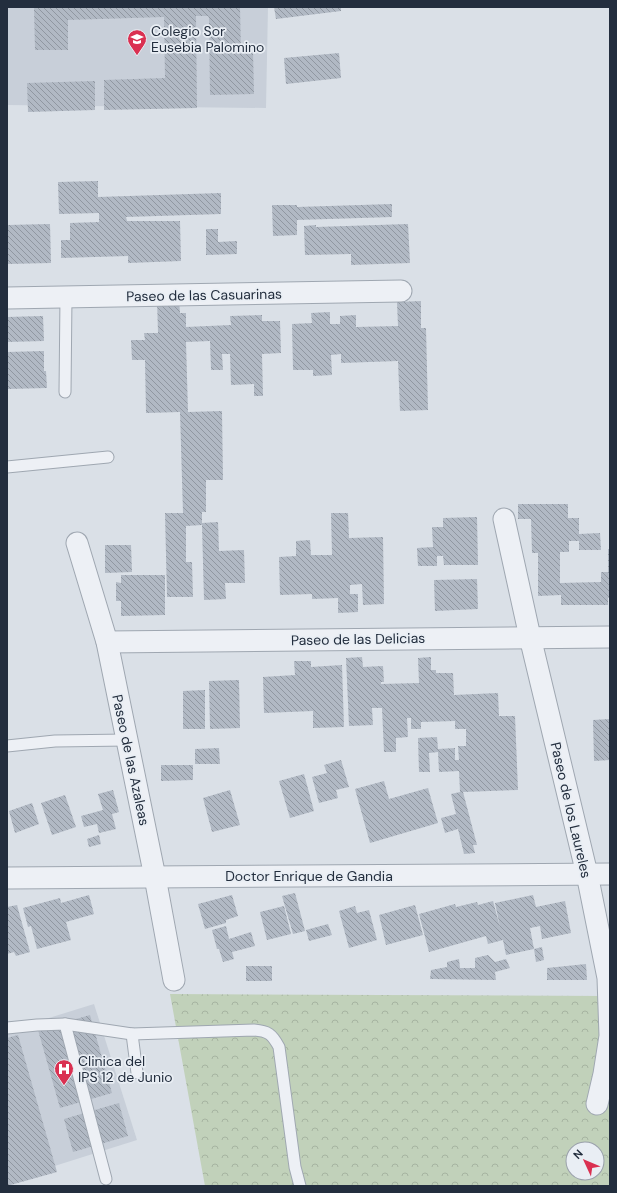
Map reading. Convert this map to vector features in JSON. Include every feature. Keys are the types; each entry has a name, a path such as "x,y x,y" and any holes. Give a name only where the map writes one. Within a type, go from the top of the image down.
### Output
{"street":[{"name":"Paseo de las Casuarinas","path":"7,298 401,291"},
{"name":"Paseo de los Laureles","path":"504,519 530,637 587,874 608,978 610,1036 604,1074 597,1104"},
{"name":"Paseo de las Azaleas","path":"77,544 107,642 155,877 174,980"},
{"name":"Paseo de las Delicias","path":"107,642 610,637"},
{"name":"Doctor Enrique de Gandia","path":"7,878 610,874"}],"lane":[{"path":"65,392 66,298"},
{"path":"7,467 108,457"},
{"path":"7,746 55,740 127,740"},
{"path":"7,1028 37,1024 65,1024 132,1034 254,1030 268,1033 274,1038 279,1047 295,1167 300,1186"},
{"path":"65,1024 106,1179"},
{"path":"132,1034 136,1073"}],"shaded area":[{"name":"Colegio Sor Eusebia Palomino","path":"7,7 268,7 266,108 7,105"},
{"name":"Clinica del IPS 12 de Junio","path":"94,1004 137,1140 7,1181 7,1031"}],"green space":[{"path":"170,994 606,996 610,1020 610,1186 205,1186"}],"building":[{"path":"34,7 240,7 241,53 253,52 254,94 210,95 209,18 208,16 196,16 197,108 104,110 104,80 165,78 164,17 68,20 68,50 35,50"},
{"path":"274,7 341,7 341,11 276,19"},
{"path":"339,53 341,78 286,84 284,58"},
{"path":"95,81 95,110 28,112 27,83"},
{"path":"98,181 98,197 221,193 221,214 126,217 127,221 180,221 181,261 128,263 128,256 61,258 61,240 70,240 70,223 99,222 99,213 59,214 58,182"},
{"path":"392,204 392,217 297,220 297,235 273,236 272,205 297,205 297,207"},
{"path":"50,224 51,263 7,264 7,225"},
{"path":"408,224 410,263 351,265 351,254 305,255 304,226 316,225 316,227"},
{"path":"206,229 218,229 218,242 237,241 237,254 206,255"},
{"path":"157,299 179,299 180,313 186,313 186,327 231,325 230,316 262,315 262,321 280,321 281,353 262,354 263,396 254,396 254,384 231,385 230,354 222,354 223,370 211,370 210,341 186,342 188,412 222,411 223,480 206,480 206,512 202,512 202,523 218,522 219,551 244,550 245,583 225,583 226,599 204,600 202,525 186,526 186,562 192,562 193,597 167,597 165,513 183,513 180,412 146,413 145,360 132,360 131,340 145,340 144,333 158,333"},
{"path":"421,301 421,328 426,328 428,410 400,411 398,361 341,363 341,354 331,355 332,375 313,376 313,370 293,370 292,324 312,323 311,313 330,312 330,324 340,324 340,316 356,315 356,327 398,326 397,302"},
{"path":"43,316 44,341 7,342 7,317"},
{"path":"44,351 44,371 46,371 47,388 7,389 7,352"},
{"path":"518,504 568,504 568,518 579,518 579,534 600,533 601,550 579,550 579,541 569,541 569,552 560,552 560,583 601,582 601,572 608,572 608,549 610,549 610,598 608,598 608,605 561,605 561,595 538,596 538,553 532,553 531,519 518,519"},
{"path":"331,513 348,513 349,538 383,537 384,604 363,605 362,584 350,585 350,594 358,594 358,612 338,613 338,598 312,599 312,594 280,595 279,557 296,556 296,541 310,540 311,555 332,555"},
{"path":"477,517 478,565 444,565 443,556 437,556 437,566 418,566 417,548 433,547 432,527 443,527 443,518"},
{"path":"105,545 131,545 132,572 105,573"},
{"path":"121,575 165,575 165,615 121,616 121,601 116,601 116,582 121,583"},
{"path":"477,579 478,609 435,611 434,580"},
{"path":"362,657 363,667 383,666 384,682 381,682 381,684 419,683 418,658 431,657 431,670 436,670 436,673 453,673 454,695 498,693 499,716 515,716 518,790 463,792 477,845 473,845 475,853 464,854 458,829 445,833 441,818 456,814 451,794 460,792 459,771 439,772 438,752 429,753 430,772 419,772 418,738 437,737 438,749 455,748 455,760 459,760 458,746 466,746 466,729 455,729 455,721 421,722 421,729 411,729 411,718 407,718 408,737 396,738 396,752 384,752 382,708 372,708 373,725 349,726 346,658"},
{"path":"294,661 311,661 311,667 342,665 344,727 313,728 313,711 264,713 263,677 295,675"},
{"path":"239,680 240,728 210,729 209,681"},
{"path":"205,690 205,729 183,729 183,691"},
{"path":"610,719 610,760 594,761 593,720"},
{"path":"219,748 220,764 195,764 195,749"},
{"path":"341,760 349,787 336,790 338,798 319,803 312,777 327,773 324,765"},
{"path":"161,765 193,765 193,780 161,781"},
{"path":"304,774 314,811 290,818 279,781"},
{"path":"384,781 389,799 428,788 438,823 370,843 355,789"},
{"path":"113,790 119,812 112,814 116,829 99,833 97,824 84,827 81,816 103,810 98,794"},
{"path":"230,790 240,825 212,832 203,798"},
{"path":"65,795 76,827 52,835 41,803"},
{"path":"32,803 39,824 15,833 9,811"},
{"path":"99,835 101,844 89,847 87,839"},
{"path":"295,893 305,931 293,934 282,896"},
{"path":"89,895 94,914 66,922 71,940 37,949 31,926 28,927 23,908 60,898 61,903"},
{"path":"232,895 238,916 226,920 226,923 205,929 198,904"},
{"path":"533,895 536,907 565,901 571,933 542,939 540,926 530,928 534,949 506,955 503,940 488,944 486,936 429,952 419,914 455,904 456,907 477,902 478,905 493,901 500,927 495,903"},
{"path":"17,905 30,952 16,956 14,952 7,954 7,907"},
{"path":"415,905 423,935 386,945 379,915"},
{"path":"284,906 291,934 267,940 260,912"},
{"path":"355,906 357,913 369,910 377,940 349,948 339,911"},
{"path":"328,924 332,935 309,941 306,930"},
{"path":"226,926 229,939 251,932 255,946 232,952 234,959 223,962 219,949 217,949 212,930"},
{"path":"542,947 544,960 536,962 534,949"},
{"path":"488,955 495,962 506,959 510,968 495,972 496,980 430,979 431,970 447,967 447,962 459,959 460,968 475,968 475,958"},
{"path":"586,964 587,980 547,980 547,968"},
{"path":"246,966 272,966 272,981 246,981"},
{"path":"90,1015 112,1093 60,1108 38,1030"},
{"path":"18,1035 57,1172 7,1186 7,1038"},
{"path":"119,1103 128,1136 73,1152 64,1119"}],"place":[{"name":"Colegio Sor Eusebia Palomino","path":"137,56"},
{"name":"Clinica del IPS 12 de Junio","path":"64,1086"}]}
